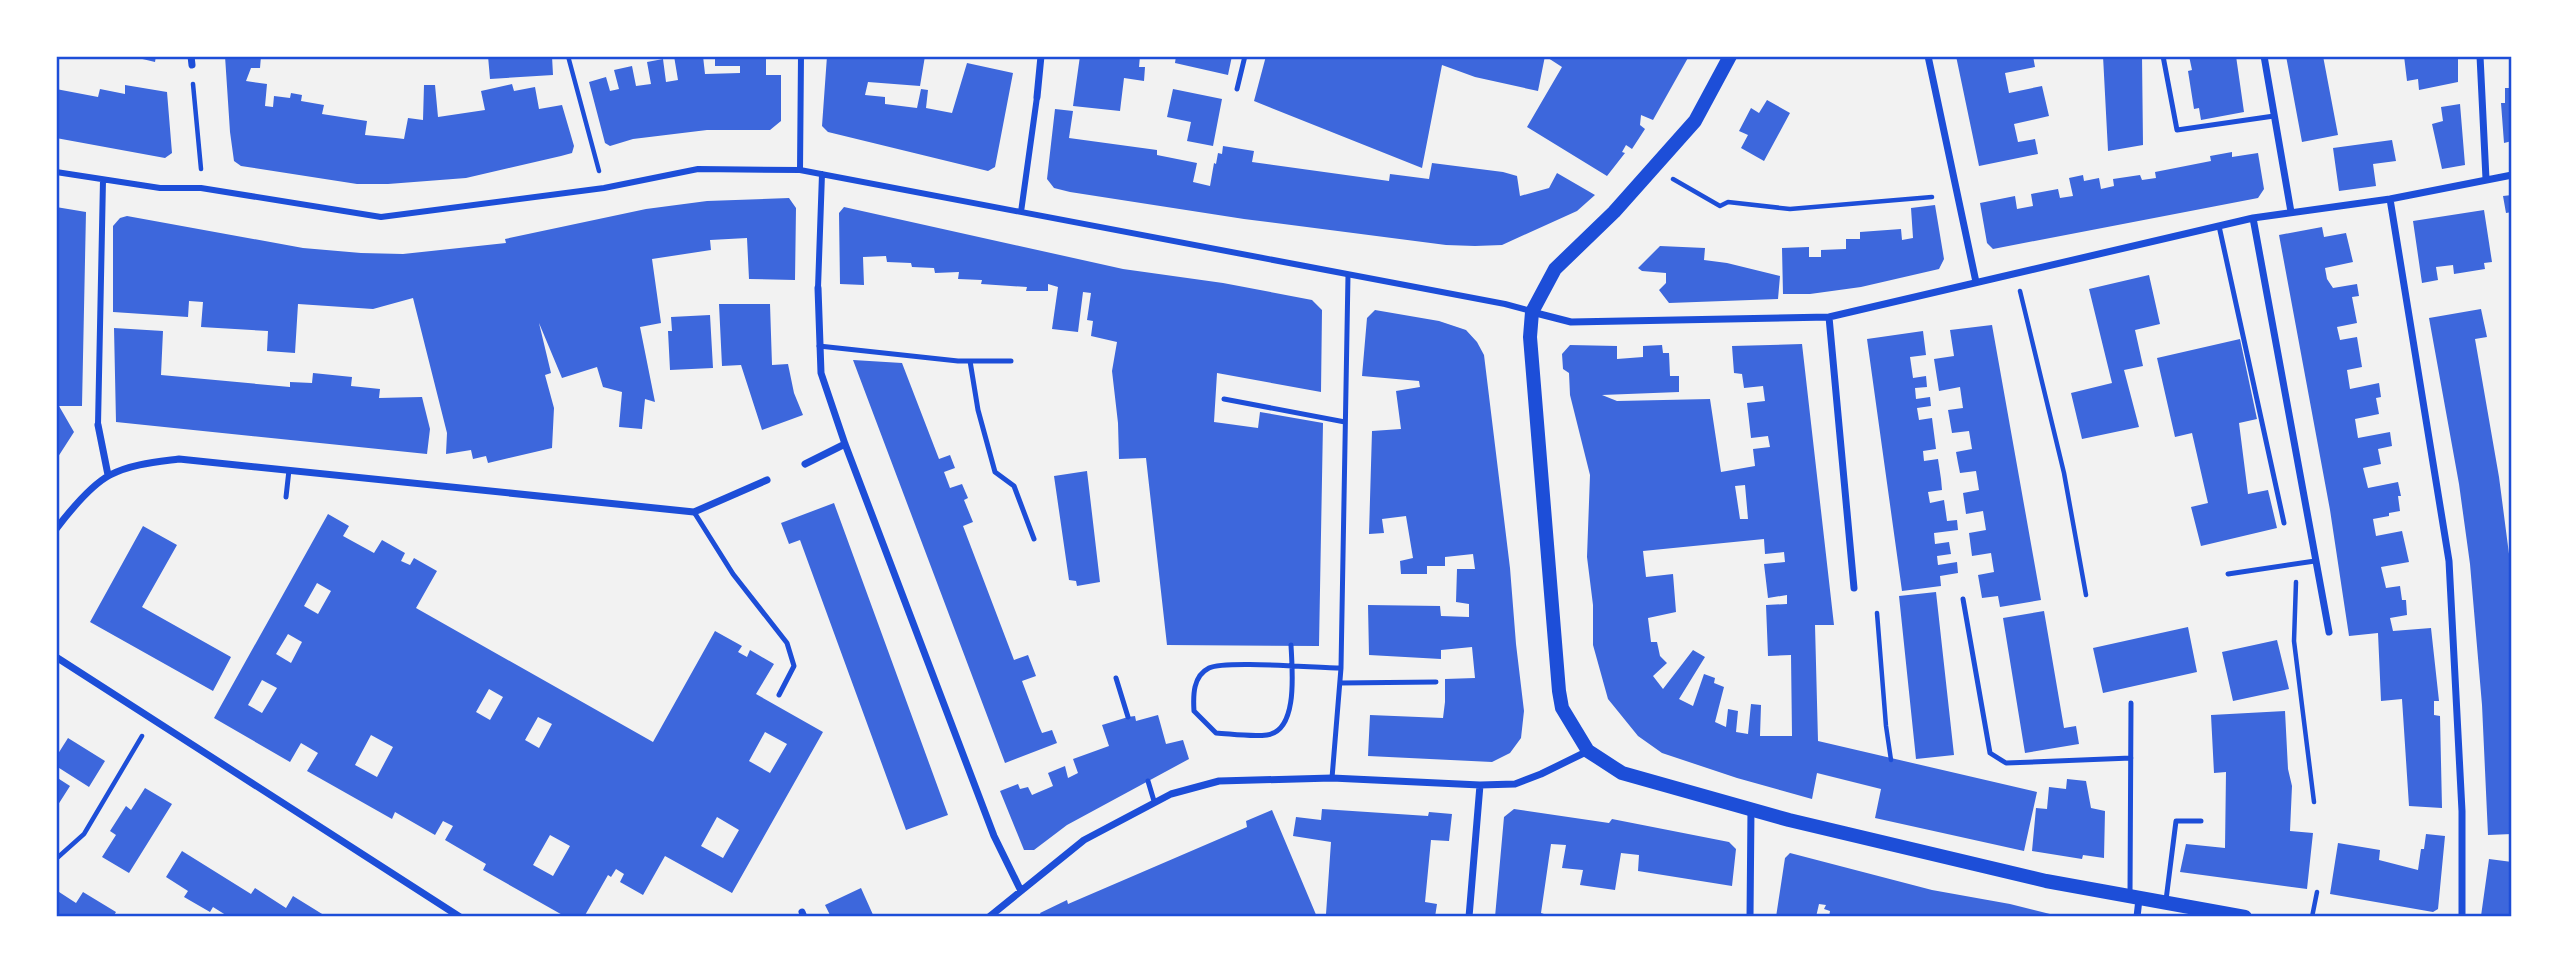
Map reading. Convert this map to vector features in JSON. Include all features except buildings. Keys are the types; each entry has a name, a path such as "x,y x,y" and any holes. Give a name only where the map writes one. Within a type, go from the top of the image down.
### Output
{"main road":[{"path":"1730,56 1695,121 1614,212 1556,269 1532,312 1530,337 1562,708 1588,751 1622,773 1874,841 2046,881 2245,917"}],"street":[{"path":"191,56 192,65"},
{"path":"800,170 801,56"},
{"path":"1021,212 1041,56"},
{"path":"1928,56 1976,282"},
{"path":"2264,56 2291,212"},
{"path":"2480,56 2486,179"},
{"path":"56,172 160,188 201,188 381,217 604,188 698,169 800,170 1505,304 1571,322 1829,317 2253,218 2390,199 2512,175"},
{"path":"822,174 818,288 821,373 845,444 994,836 1021,891"},
{"path":"103,180 98,425 108,475"},
{"path":"2390,199 2449,561 2462,811 2462,917"},
{"path":"2253,218 2329,632"},
{"path":"1829,317 1854,588"},
{"path":"805,464 845,444"},
{"path":"56,529 73,507 108,475 141,464 179,458 694,512 767,480"},
{"path":"56,657 460,917"},
{"path":"989,917 1084,840 1171,794 1219,781 1332,778 1480,785 1515,784 1541,775 1588,751"},
{"path":"1469,917 1480,785"},
{"path":"1750,917 1751,809"},
{"path":"2135,898 2137,917"}],"lane":[{"path":"1237,89 1245,56"},
{"path":"2163,56 2177,130 2274,116"},
{"path":"2219,226 2284,523"},
{"path":"1332,778 1341,668 1348,275"},
{"path":"819,346 970,361 1011,360"},
{"path":"970,361 978,410 995,472 1014,486 1034,539"},
{"path":"1224,399 1345,422"},
{"path":"286,497 289,470"},
{"path":"694,512 733,573 787,643 793,666 779,695"},
{"path":"2228,574 2315,561"},
{"path":"1963,599 1990,753 2006,763 2131,758"},
{"path":"1291,646 1292,679 1290,714 1278,730 1269,735 1216,733 1194,711 1193,694 1198,677 1210,667 1239,665 1341,668"},
{"path":"1116,678 1128,717"},
{"path":"1340,682 1436,682"},
{"path":"2131,703 2135,898"},
{"path":"1148,781 1154,801"},
{"path":"2166,904 2176,821 2201,821"}],"path":[{"path":"568,56 604,188"},
{"path":"192,65 201,188"},
{"path":"1695,192 1720,206 1728,202 1790,209 1932,197"},
{"path":"2016,272 2061,460 2086,595"},
{"path":"2297,564 2294,640 2314,802"},
{"path":"1877,613 1891,760"},
{"path":"56,859 84,834 142,736 128,727 137,711"},
{"path":"2312,917 2317,891"}]}
